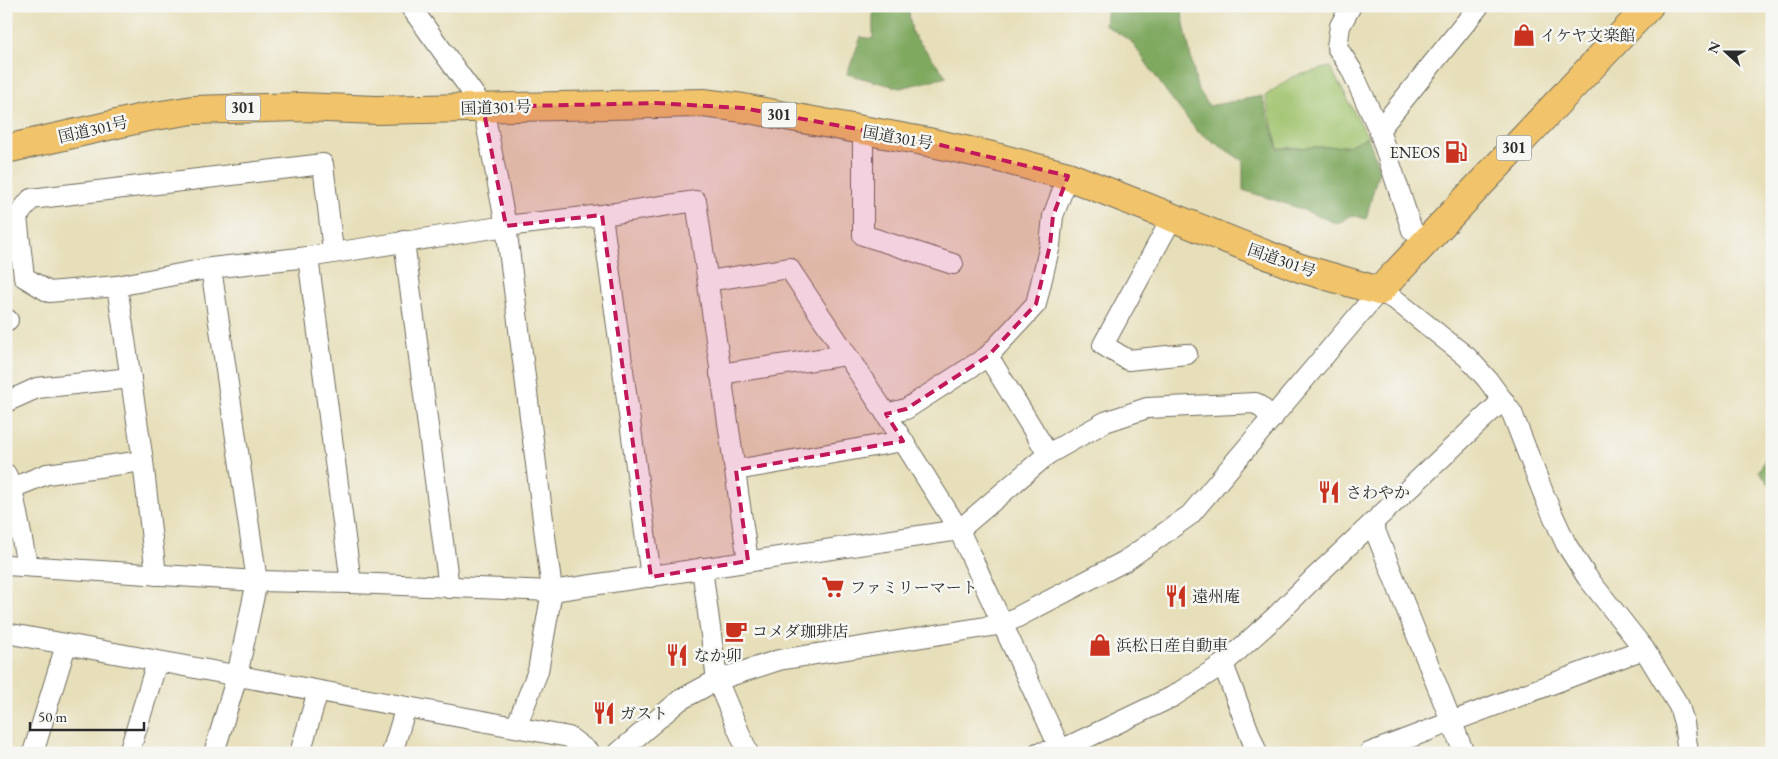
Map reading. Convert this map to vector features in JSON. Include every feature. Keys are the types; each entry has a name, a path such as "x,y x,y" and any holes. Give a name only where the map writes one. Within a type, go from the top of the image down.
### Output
{"highway":[{"name":"301","path":"1379,291 1650,6"},
{"name":"国道301号","path":"6,149 143,118 194,110 302,107 376,110 702,103 743,108 983,154 1068,176 1300,268 1379,291"}],"street":[{"path":"410,6 484,108 506,226 552,591 538,671 516,727"},
{"path":"1351,6 1340,26 1337,47 1351,70 1379,130 1412,230 1426,242"},
{"path":"1379,130 1479,6"},
{"path":"863,131 863,236 953,264"},
{"path":"333,251 323,164 31,199 16,217 24,277 49,292 117,286 211,268 308,257 333,251 404,240 696,201 748,561"},
{"path":"886,414 906,409 988,356 1036,304 1050,245 1053,216 1068,176"},
{"path":"602,215 651,576"},
{"path":"1172,218 1103,345 1128,360 1187,354"},
{"path":"404,240 449,588"},
{"path":"308,257 351,583"},
{"path":"211,268 257,581 237,676 214,753"},
{"path":"708,281 790,268 886,414 959,530 1062,751"},
{"path":"117,286 143,462 156,574"},
{"path":"618,753 680,700 717,680 779,660 1004,624 1125,561 1179,525 1202,503 1379,291 1397,302 1467,357 1503,400 1518,424 1546,500 1566,544 1582,570 1644,650 1678,706 1684,723 1688,753"},
{"path":"720,374 846,355"},
{"path":"988,356 1048,454"},
{"path":"6,402 37,388 131,378"},
{"path":"1038,753 1062,751 1172,697 1223,664 1273,619 1503,400"},
{"path":"6,565 257,581 552,591 959,530 1048,454 1104,422 1147,408 1256,403 1273,418"},
{"path":"736,470 903,441"},
{"path":"26,565 9,481 47,474 143,462"},
{"path":"1372,523 1464,753"},
{"path":"702,568 717,680 748,753"},
{"path":"6,633 569,737 577,741 590,753"},
{"path":"33,753 66,644"},
{"path":"1369,753 1644,650"},
{"path":"129,753 157,662"},
{"path":"1223,664 1257,753"},
{"path":"300,753 318,691"},
{"path":"392,753 406,707"}],"highlighted area":[{"path":"655,103 743,108 928,142 1068,176 1053,216 1050,245 1036,304 988,356 906,409 886,414 903,441 736,470 748,561 651,577 602,215 506,226 483,107"}],"green space":[{"path":"873,6 908,6 912,33 947,77 900,88 847,74 861,37 873,39"},
{"path":"1107,6 1189,6 1182,14 1197,87 1209,106 1262,96 1278,149 1348,146 1368,137 1379,169 1366,219 1351,215 1338,224 1296,207 1243,190 1243,161 1197,131 1168,94 1131,41 1105,25"},
{"path":"1330,67 1368,137 1348,146 1278,148 1265,96 1292,77"},
{"path":"1772,446 1772,488 1759,471"}],"place":[{"name":"イケヤ文楽館","path":"1524,35"},
{"name":"ENEOS","path":"1456,152"},
{"name":"さわやか","path":"1329,492"},
{"name":"ファミリーマート","path":"833,587"},
{"name":"遠州庵","path":"1176,596"},
{"name":"コメダ珈琲店","path":"736,631"},
{"name":"浜松日産自動車","path":"1100,645"},
{"name":"なか卯","path":"677,655"},
{"name":"ガスト","path":"604,713"}]}
